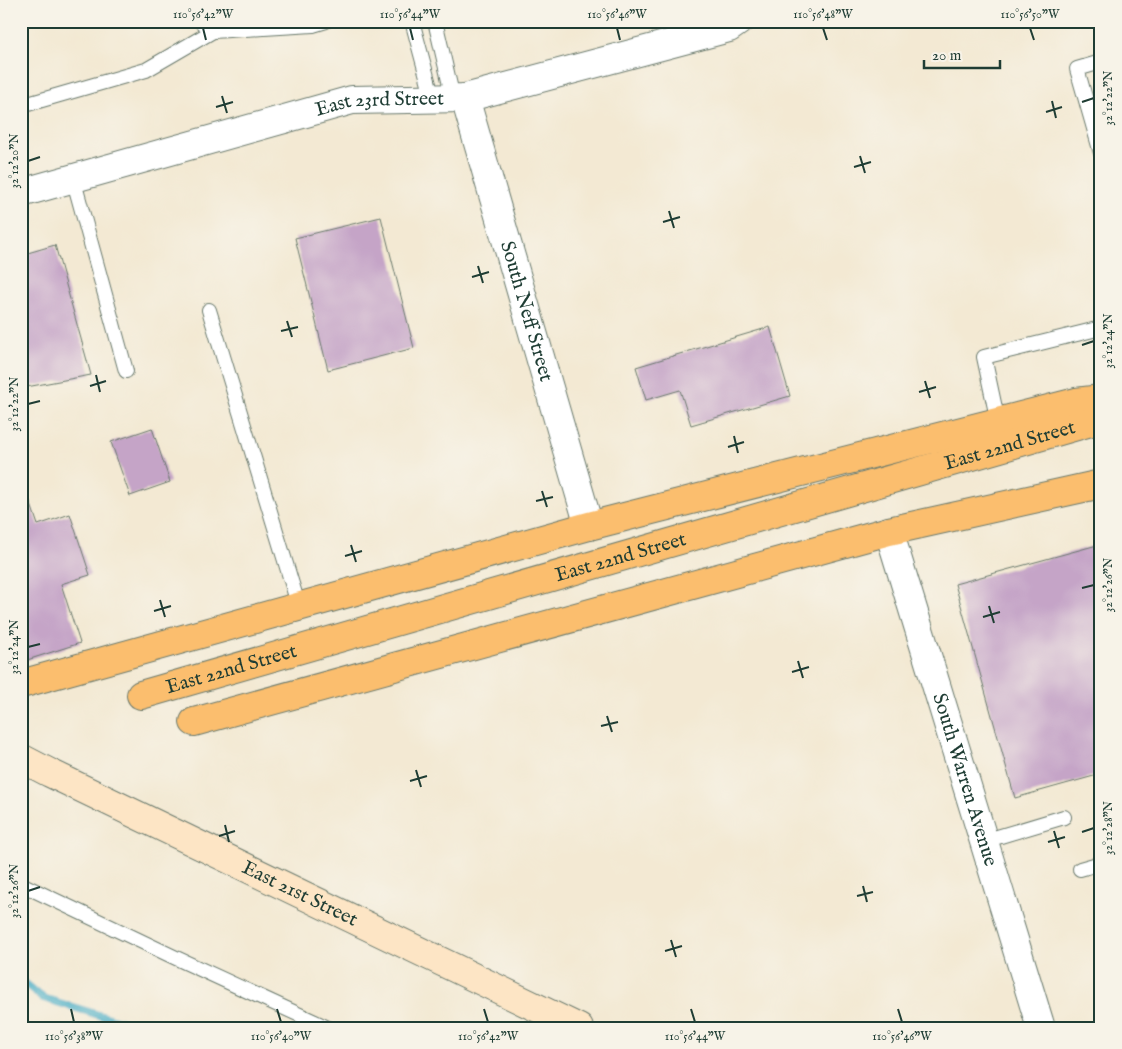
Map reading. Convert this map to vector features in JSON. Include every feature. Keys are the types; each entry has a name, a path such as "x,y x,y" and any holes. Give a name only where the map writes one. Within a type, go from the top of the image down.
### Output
{"main road":[{"path":"21,684 589,526 1076,402 1101,399"},
{"name":"East 22nd Street","path":"141,695 1101,419"},
{"name":"East 22nd Street","path":"194,722 889,531 1101,484"}],"street":[{"name":"East 23rd Street","path":"21,193 352,100 451,98 729,28 739,21"},
{"name":"South Neff Street","path":"451,98 589,526"},
{"name":"South Warren Avenue","path":"889,531 1041,1028"},
{"name":"East 21st Street","path":"21,758 579,1028"}],"lane":[{"path":"200,21 213,31"},
{"path":"21,106 146,70 213,31 313,25 326,21"},
{"path":"412,21 451,98"},
{"path":"435,21 451,98"},
{"path":"1101,62 1077,69 1101,153"},
{"path":"73,178 126,371"},
{"path":"209,310 299,607"},
{"path":"998,422 984,357 1101,328"},
{"path":"984,841 1064,817"},
{"path":"1080,869 1101,863"},
{"path":"21,884 328,1028"}],"building":[{"path":"381,217 414,348 328,370 295,238"},
{"path":"55,245 91,375 21,388 21,255"},
{"path":"770,327 790,396 691,425 680,390 646,400 636,367"},
{"path":"152,428 170,482 130,496 111,442"},
{"path":"21,487 25,487 38,525 70,514 90,575 61,584 80,643 21,662"},
{"path":"1101,544 1101,774 1015,798 955,584"}],"waterway":[{"path":"21,980 43,998 142,1028"}]}
